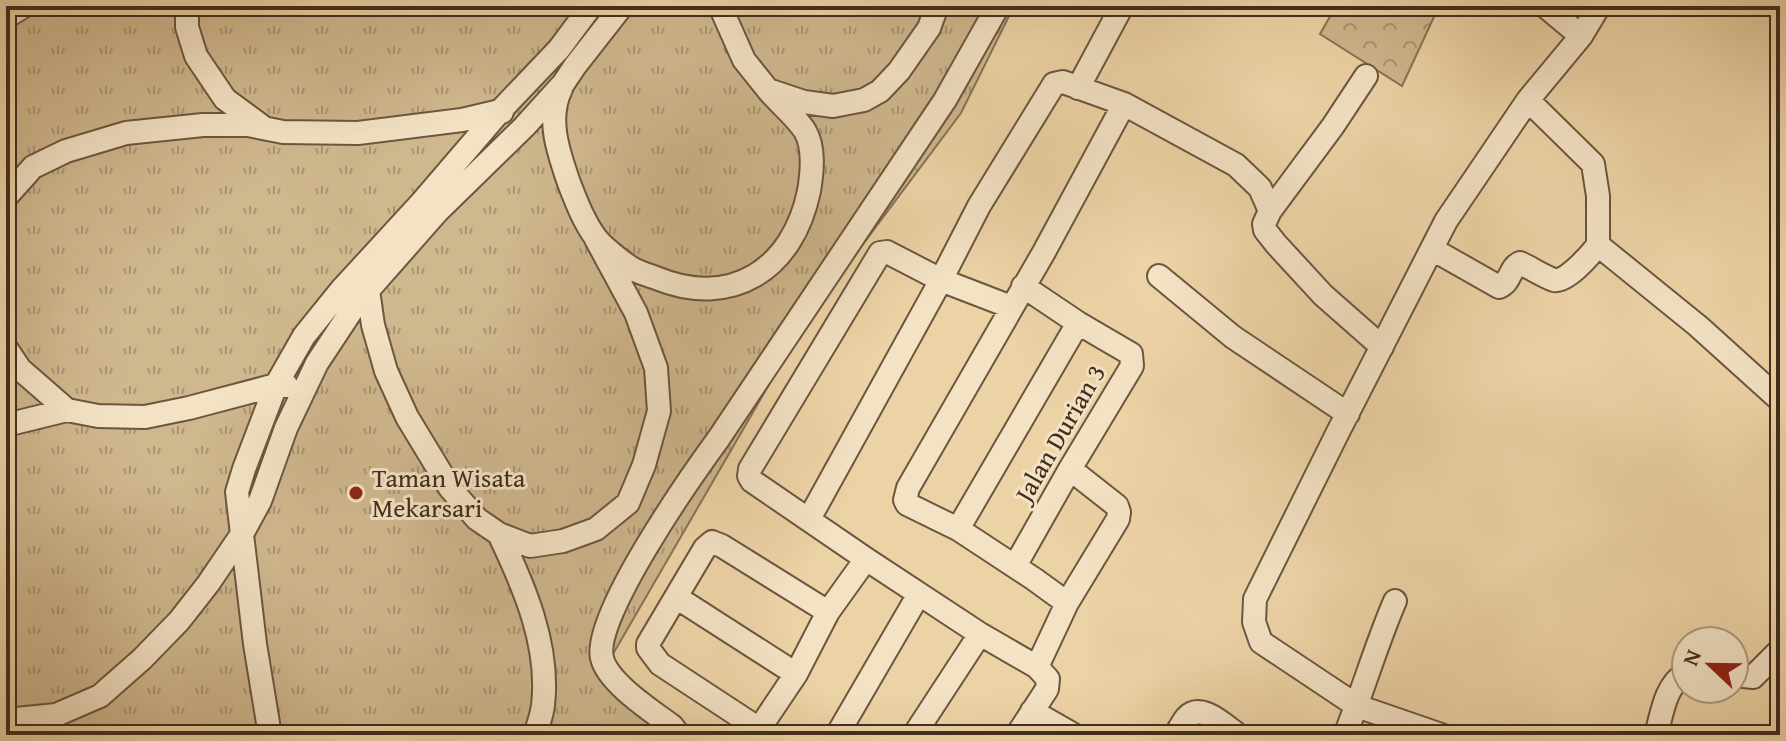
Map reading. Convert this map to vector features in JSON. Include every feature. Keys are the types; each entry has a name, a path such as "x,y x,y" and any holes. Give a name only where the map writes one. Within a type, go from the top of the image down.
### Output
{"street":[{"path":"6,17 24,6"},
{"path":"187,6 187,27 196,56 225,99 264,128"},
{"path":"270,735 255,644 237,492 276,385 304,336 332,301 559,49 591,6"},
{"path":"368,290 373,325 386,371 407,417 450,488 477,519 499,534 530,546 563,541 596,529 628,503 644,465 659,411 656,368 636,313 576,201 556,147 554,102 575,66 622,6"},
{"path":"596,239 634,270 675,286 718,290 757,276 775,260 793,236 804,213 811,179 811,153 805,132 744,60 720,6"},
{"path":"768,90 804,102 833,106 864,100 880,91 899,71 929,28 937,6"},
{"path":"679,735 672,726 618,684 602,660 601,638 644,551 684,486 945,100 998,6"},
{"path":"1078,88 1122,6"},
{"path":"1545,6 1581,36"},
{"path":"1441,735 1357,706 1261,642 1254,622 1255,599 1446,221 1528,100 1581,36 1599,6"},
{"path":"1366,76 1270,211 1264,224 1276,244 1323,295 1382,347"},
{"path":"809,519 979,206 1052,86 1059,82 1124,104 1236,165 1260,188 1270,211"},
{"path":"6,720 51,725 100,696 179,621 242,534 260,501 286,428 317,363 356,304 437,212 563,84"},
{"path":"1432,249 1499,287 1520,263 1556,280 1563,279 1598,245 1598,196 1593,164 1528,100"},
{"path":"1067,603 958,529 907,504 905,495 1044,252 1124,104"},
{"path":"6,197 33,167 96,140 126,133 248,125 283,132 358,133 462,120 500,111 524,127"},
{"path":"1598,245 1698,326 1780,400"},
{"path":"1011,307 941,280 887,252 880,253 750,469 749,476 866,559 980,634 1037,667 1048,679 1047,689 1017,735"},
{"path":"1159,276 1233,337 1348,414"},
{"name":"Jalan Durian 3","path":"1015,566 1132,366 1131,354 1023,286"},
{"path":"958,529 1078,323"},
{"path":"6,348 20,369 67,410"},
{"path":"6,425 67,410 98,416 145,417 276,385 306,388"},
{"path":"1037,667 1067,603 1118,519 1117,506 1070,469"},
{"path":"499,534 518,575 543,663 543,706 535,735"},
{"path":"828,612 712,542 705,548 648,648 660,664 757,732 796,674 828,612 866,559"},
{"path":"837,735 919,594"},
{"path":"676,597 796,674"},
{"path":"1345,735 1395,601"},
{"path":"914,735 980,634"},
{"path":"1750,677 1780,650"},
{"path":"1656,735 1665,699 1670,692"},
{"path":"1032,711 1074,735"},
{"path":"1175,735 1188,715 1196,711 1207,713 1238,735"}],"green space":[{"name":"Taman Wisata Mekarsari","path":"6,6 1014,6 961,113 807,319 606,666 695,735 6,735"},
{"path":"1336,6 1439,6 1402,86 1320,34"}],"place":[{"name":"Taman Wisata Mekarsari","path":"356,493"}]}
